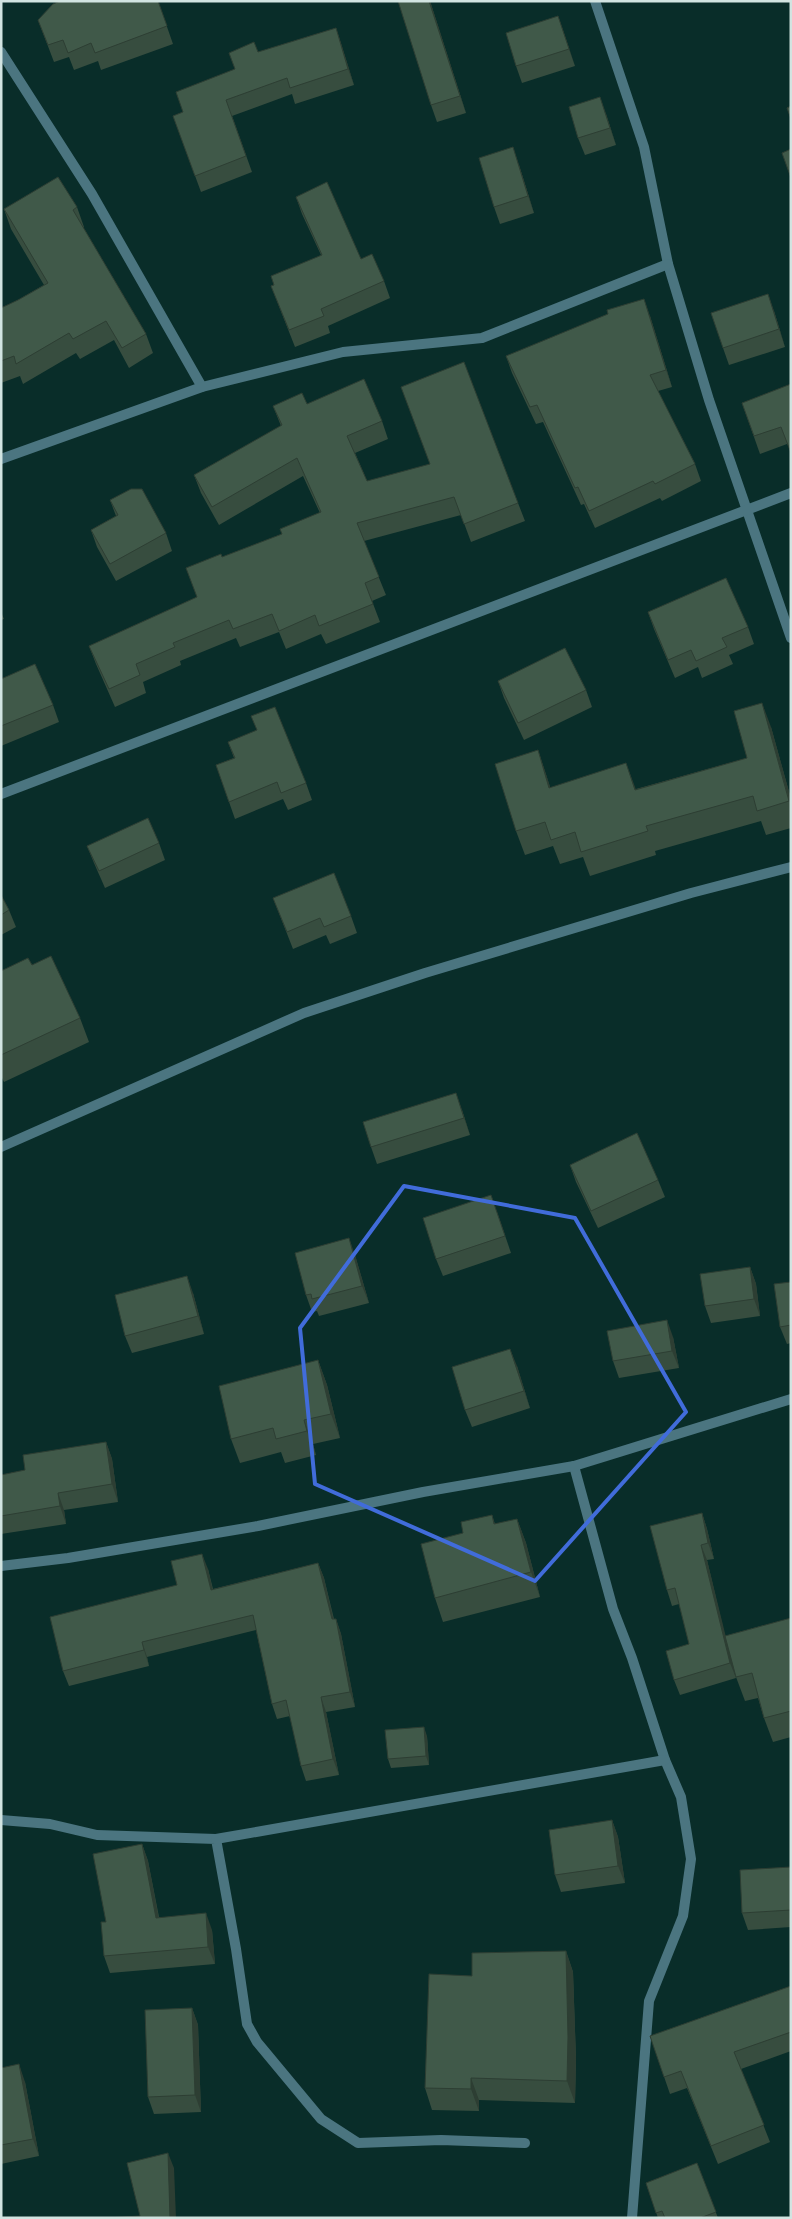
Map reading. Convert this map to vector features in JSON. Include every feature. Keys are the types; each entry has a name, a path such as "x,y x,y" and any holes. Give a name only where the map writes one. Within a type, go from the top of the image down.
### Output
{"street":[{"path":"595,1 644,148 668,264 709,400 746,512 791,638"},
{"path":"1,52 92,194 202,387"},
{"path":"1,459 202,387 343,352 482,338 668,264"},
{"path":"1,794 791,494"},
{"path":"1,1147 304,1013 425,973 691,893 791,867"},
{"path":"1,1566 68,1558 258,1526 423,1492 574,1466 791,1399"},
{"path":"574,1466 613,1609 632,1658 665,1760 681,1797 691,1859 683,1916 649,2001 632,2218"},
{"path":"1,1820 50,1824 97,1835 216,1839 665,1760"},
{"path":"216,1839 236,1949 247,2024 257,2042 321,2119 358,2143 441,2140 525,2143"}],"highlighted area":[{"path":"404,1186 575,1218 686,1412 535,1581 315,1484 300,1328"}],"building":[{"path":"60,1 158,1 167,26 95,53 91,43 68,53 63,40 48,45 38,20 53,4"},
{"path":"398,1 429,1 460,96 431,105"},
{"path":"558,16 569,49 516,66 506,33"},
{"path":"336,28 348,69 290,88 287,78 226,100 246,156 195,176 173,116 183,112 176,92 235,69 229,53 254,42 258,52"},
{"path":"600,97 610,128 578,138 569,107"},
{"path":"791,106 791,119 787,108"},
{"path":"513,147 528,196 494,207 479,158"},
{"path":"791,149 791,178 782,153"},
{"path":"58,177 77,207 73,210 146,334 122,348 106,321 73,339 69,333 16,364 14,356 1,361 1,308 48,283 4,209"},
{"path":"327,182 361,259 372,254 384,281 321,309 324,316 289,330 271,286 274,285 271,276 322,255 296,197"},
{"path":"768,294 779,329 723,348 711,313"},
{"path":"644,299 666,370 650,375 695,464 655,484 653,481 589,511 578,487 575,488 537,405 530,407 506,356 608,314 607,310"},
{"path":"464,362 518,503 464,524 454,497 357,523 379,577 365,583 373,604 319,626 315,615 279,631 272,614 233,629 229,620 173,643 175,647 136,664 140,675 109,689 89,646 197,597 186,568 221,554 222,557 282,534 280,529 321,512 297,458 212,507 194,475 282,425 273,406 302,393 307,404 364,379 382,421 347,436 367,481 430,464 401,387"},
{"path":"791,384 791,453 781,427 754,436 742,403"},
{"path":"131,489 142,489 166,533 110,564 91,530 118,515 110,500"},
{"path":"726,578 748,627 722,638 727,647 696,661 691,650 668,660 648,612"},
{"path":"565,648 586,690 518,723 498,681"},
{"path":"35,664 53,705 1,726 1,679"},
{"path":"762,703 789,801 757,811 753,796 646,826 648,831 581,852 575,832 551,840 545,822 516,831 495,764 538,750 549,788 626,763 635,790 747,758 734,711"},
{"path":"275,707 306,783 281,793 277,782 229,802 216,765 235,758 228,742 257,730 251,716"},
{"path":"148,818 159,843 99,871 87,846"},
{"path":"334,873 351,916 324,927 320,918 287,932 273,898"},
{"path":"1,895 9,910 1,915"},
{"path":"51,956 80,1018 1,1055 1,971 28,958 32,965"},
{"path":"456,1093 464,1118 371,1147 363,1122"},
{"path":"637,1133 658,1180 591,1211 570,1165"},
{"path":"491,1195 505,1236 436,1259 423,1218"},
{"path":"349,1238 362,1286 312,1299 311,1294 306,1295 295,1253"},
{"path":"750,1267 754,1299 705,1306 700,1274"},
{"path":"187,1276 198,1316 125,1336 115,1295"},
{"path":"791,1282 791,1325 780,1327 774,1284"},
{"path":"667,1320 672,1351 613,1361 607,1331"},
{"path":"510,1349 524,1391 465,1410 452,1367"},
{"path":"318,1360 331,1414 304,1420 307,1431 276,1439 273,1428 231,1439 219,1386"},
{"path":"106,1442 112,1484 58,1493 60,1506 1,1516 1,1475 25,1470 23,1455"},
{"path":"702,1513 708,1543 701,1545 730,1663 674,1680 666,1651 689,1644 675,1588 667,1590 650,1526"},
{"path":"492,1515 494,1524 517,1519 531,1572 435,1598 421,1544 463,1533 461,1522"},
{"path":"202,1554 211,1590 318,1563 332,1619 336,1619 350,1692 321,1697 333,1759 301,1766 286,1700 272,1704 253,1615 142,1642 144,1650 63,1671 50,1617 177,1585 171,1561"},
{"path":"791,1618 791,1711 764,1718 752,1673 736,1677 725,1636"},
{"path":"424,1727 426,1756 388,1759 385,1730"},
{"path":"612,1820 618,1866 555,1875 549,1830"},
{"path":"142,1844 156,1918 206,1913 208,1947 104,1956 101,1922 106,1922 93,1854"},
{"path":"791,1867 791,1910 742,1913 740,1870"},
{"path":"566,1951 567,2081 471,2078 471,2089 425,2088 429,1974 472,1976 472,1953"},
{"path":"791,1986 791,2032 734,2052 764,2125 711,2146 681,2071 664,2077 650,2036"},
{"path":"192,2008 195,2095 148,2097 145,2010"},
{"path":"19,2064 33,2139 1,2145 1,2068"},
{"path":"168,2153 170,2218 106,2218 140,2216 127,2163"},
{"path":"697,2163 716,2212 700,2218 665,2218 662,2211 656,2213 646,2183"}]}
